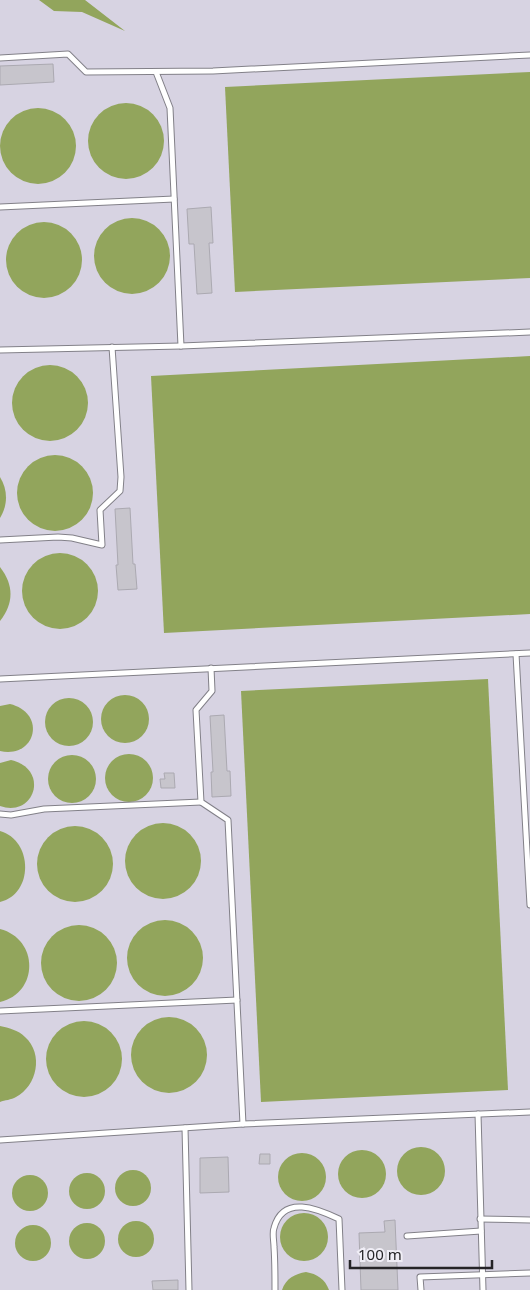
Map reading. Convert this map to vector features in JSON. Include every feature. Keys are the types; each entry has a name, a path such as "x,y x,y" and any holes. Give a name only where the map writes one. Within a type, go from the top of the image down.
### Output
{"lane":[{"path":"0,58 68,54 86,72 156,72 530,55"},
{"path":"156,72 170,108 181,346"},
{"path":"0,207 174,200"},
{"path":"0,350 181,346 530,332"},
{"path":"0,540 58,537 72,538 102,545 100,510 120,491 112,347"},
{"path":"0,679 530,653"},
{"path":"516,654 530,905"},
{"path":"201,802 196,710 212,691 212,668"},
{"path":"0,814 11,815 44,809 201,802 228,820 243,1124"},
{"path":"0,1011 237,1000"},
{"path":"0,1140 243,1124 530,1112"},
{"path":"478,1114 483,1290"},
{"path":"185,1128 189,1290"},
{"path":"275,1290 273,1229 278,1218 287,1209 302,1206 318,1209 339,1219 342,1290"},
{"path":"480,1219 530,1220"},
{"path":"407,1236 480,1231"},
{"path":"421,1290 420,1277 530,1274"}],"shaded area":[{"path":"0,0 530,0 530,1290 0,1290"},
{"path":"39,0 85,0 125,31 82,12 54,11"},
{"path":"530,72 530,278 235,292 225,87"},
{"path":"126,103 140,106 153,114 161,127 164,141 161,155 153,168 140,176 126,179 112,176 99,168 91,155 88,141 91,127 99,114 112,106"},
{"path":"38,108 52,111 65,119 73,132 76,146 73,160 65,173 52,181 38,184 24,181 11,173 3,160 0,146 3,132 11,119 24,111"},
{"path":"132,218 146,221 159,229 167,242 170,256 167,270 159,283 146,291 132,294 118,291 105,283 97,270 94,256 97,242 105,229 118,221"},
{"path":"44,222 58,225 71,233 79,246 82,260 79,274 71,287 58,295 44,298 30,295 17,287 9,274 6,260 9,246 17,233 30,225"},
{"path":"530,356 530,614 164,633 151,376"},
{"path":"50,365 64,368 77,376 85,389 88,403 85,417 77,430 64,438 50,441 36,438 23,430 15,417 12,403 15,389 23,376 36,368"},
{"path":"55,455 69,458 82,466 90,479 93,493 90,507 82,520 69,528 55,531 41,528 28,520 20,507 17,493 20,479 28,466 41,458"},
{"path":"0,477 6,498 0,518"},
{"path":"60,553 74,556 87,564 95,577 98,591 95,605 87,618 74,626 60,629 46,626 33,618 25,605 22,591 25,577 33,564 46,556"},
{"path":"0,567 8,580 10,601 0,621"},
{"path":"488,679 508,1090 261,1102 241,691"},
{"path":"120,695 130,695 142,702 149,714 149,724 142,736 130,743 120,743 112,739 105,732 101,724 101,714 105,706 112,699"},
{"path":"64,698 74,698 86,705 93,717 93,727 86,739 74,746 64,746 56,742 49,735 45,727 45,717 49,709 56,702"},
{"path":"10,704 22,709 29,716 33,725 32,734 29,742 22,748 12,752 0,751 0,706"},
{"path":"124,754 134,754 146,761 153,773 153,783 146,795 134,802 124,802 116,798 109,791 105,783 105,773 109,765 116,758"},
{"path":"67,755 77,755 89,762 96,774 96,784 89,796 77,803 67,803 59,799 52,792 48,784 48,774 52,766 59,759"},
{"path":"11,760 23,765 31,773 34,782 33,791 29,799 22,805 12,808 0,806 0,763"},
{"path":"163,823 177,826 190,834 198,847 201,861 198,875 190,888 177,896 163,899 149,896 136,888 128,875 125,861 128,847 136,834 149,826"},
{"path":"75,826 89,829 102,837 110,850 113,864 110,878 102,891 89,899 75,902 61,899 48,891 40,878 37,864 40,850 48,837 61,829"},
{"path":"0,831 11,836 19,845 25,867 24,878 19,889 11,897 0,902"},
{"path":"165,920 179,923 192,931 200,944 203,958 200,972 192,985 179,993 165,996 151,993 138,985 130,972 127,958 130,944 138,931 151,923"},
{"path":"79,925 93,928 106,936 114,949 117,963 114,977 106,990 93,998 79,1001 65,998 52,990 44,977 41,963 44,949 52,936 65,928"},
{"path":"0,929 13,935 22,943 27,954 29,966 27,978 22,988 13,997 0,1002"},
{"path":"169,1017 183,1020 196,1028 204,1041 207,1055 204,1069 196,1082 183,1090 169,1093 155,1090 142,1082 134,1069 131,1055 134,1041 142,1028 155,1020"},
{"path":"84,1021 98,1024 111,1032 119,1045 122,1059 119,1073 111,1086 98,1094 84,1097 70,1094 57,1086 49,1073 46,1059 49,1045 57,1032 70,1024"},
{"path":"0,1026 16,1031 31,1044 35,1052 36,1069 33,1078 23,1092 12,1099 0,1102"},
{"path":"416,1147 426,1147 438,1154 445,1166 445,1176 438,1188 426,1195 416,1195 408,1191 401,1184 397,1176 397,1166 401,1158 408,1151"},
{"path":"357,1150 367,1150 379,1157 386,1169 386,1179 379,1191 367,1198 357,1198 349,1194 342,1187 338,1179 338,1169 342,1161 349,1154"},
{"path":"297,1153 307,1153 319,1160 326,1172 326,1182 319,1194 307,1201 297,1201 289,1197 282,1190 278,1182 278,1172 282,1164 289,1157"},
{"path":"133,1170 140,1171 146,1175 150,1181 150,1195 146,1201 140,1205 133,1206 126,1205 120,1201 116,1195 115,1188 116,1181 120,1175 126,1171"},
{"path":"87,1173 94,1174 100,1178 104,1184 104,1198 100,1204 94,1208 87,1209 80,1208 74,1204 70,1198 69,1191 70,1184 74,1178 80,1174"},
{"path":"30,1175 37,1176 43,1180 47,1186 47,1200 43,1206 37,1210 30,1211 23,1210 17,1206 13,1200 12,1193 13,1186 17,1180 23,1176"},
{"path":"299,1213 309,1213 321,1220 328,1232 328,1242 321,1254 309,1261 299,1261 291,1257 284,1250 280,1242 280,1232 284,1224 291,1217"},
{"path":"136,1221 143,1222 149,1226 153,1232 153,1246 149,1252 143,1256 136,1257 129,1256 123,1252 119,1246 118,1239 119,1232 123,1226 129,1222"},
{"path":"87,1223 94,1224 100,1228 104,1234 104,1248 100,1254 94,1258 87,1259 80,1258 74,1254 70,1248 69,1241 70,1234 74,1228 80,1224"},
{"path":"33,1225 40,1226 46,1230 50,1236 50,1250 46,1256 40,1260 33,1261 26,1260 20,1256 16,1250 15,1243 16,1236 20,1230 26,1226"},
{"path":"306,1272 320,1278 329,1290 282,1290 291,1277"}],"building":[{"path":"53,64 54,82 0,85 0,66"},
{"path":"211,207 213,243 209,243 212,293 197,294 194,244 189,244 187,209"},
{"path":"130,508 133,564 135,564 137,589 118,590 115,509"},
{"path":"224,715 227,771 230,771 231,796 212,797 211,772 213,772 210,716"},
{"path":"164,773 174,773 175,788 161,788 160,779 165,779"},
{"path":"260,1154 270,1154 270,1164 259,1164"},
{"path":"228,1157 229,1192 200,1193 200,1158"},
{"path":"395,1220 398,1290 361,1290 359,1233 385,1232 384,1221"},
{"path":"178,1280 178,1290 153,1290 152,1281"}]}
